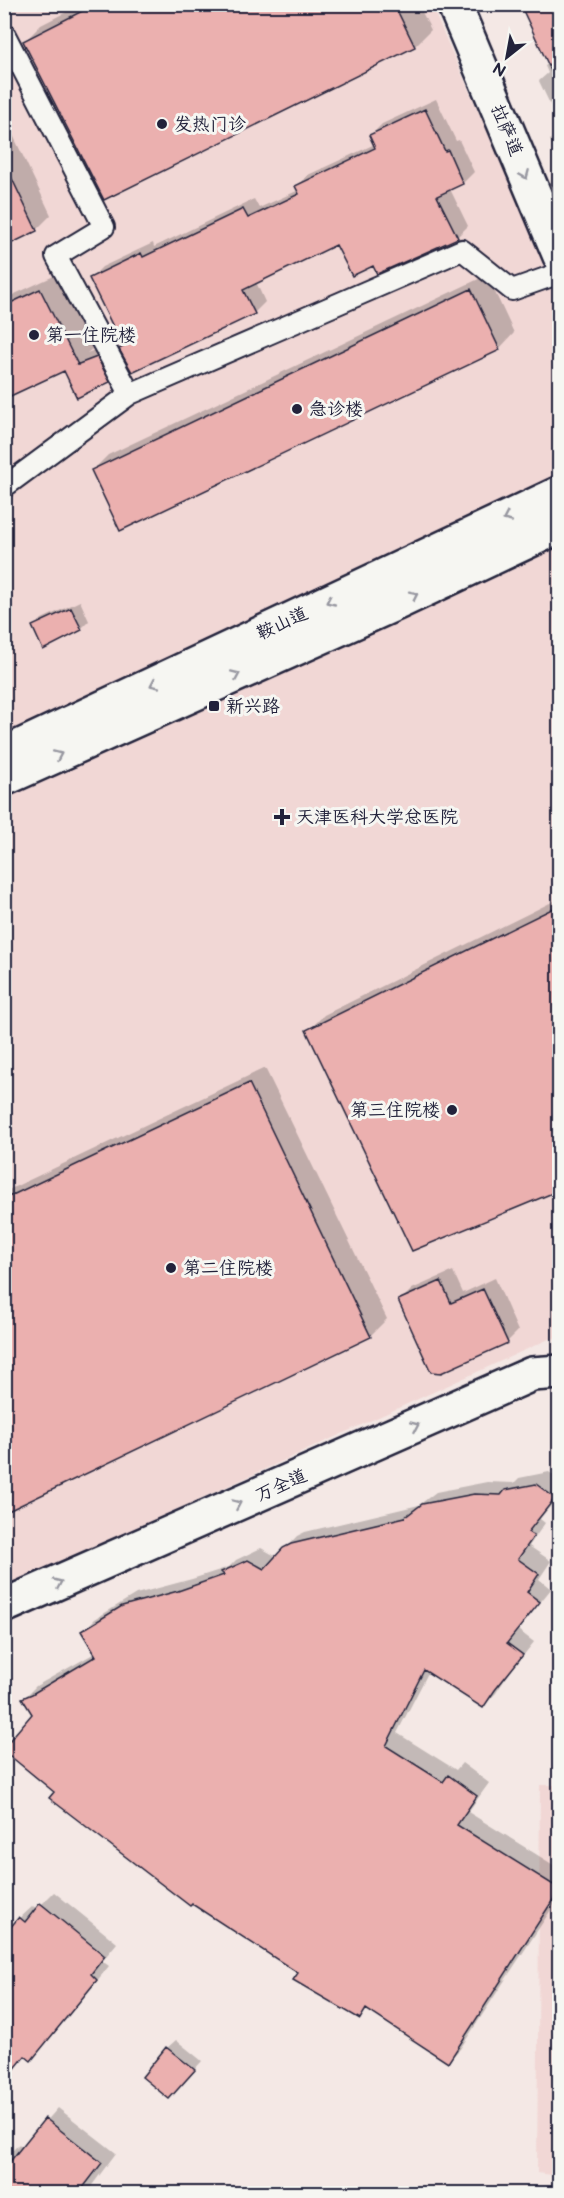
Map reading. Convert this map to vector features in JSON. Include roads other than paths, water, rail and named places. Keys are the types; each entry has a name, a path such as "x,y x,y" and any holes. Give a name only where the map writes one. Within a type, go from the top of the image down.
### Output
{"main road":[{"name":"拉萨道","path":"454,4 560,256"},
{"name":"鞍山道","path":"4,754 560,493"},
{"name":"鞍山道","path":"4,779 397,603 560,526"},
{"name":"万全道","path":"4,1606 532,1374 560,1372"}],"lane":[{"path":"4,33 104,228 56,256 130,394"},
{"path":"4,488 130,394 462,250 512,290 560,273"}],"place":[{"name":"发热门诊","path":"162,124"},
{"name":"第一住院楼","path":"34,335"},
{"name":"急诊楼","path":"297,409"},
{"name":"新兴路","path":"214,706"},
{"name":"天津医科大学总医院","path":"282,817"},
{"name":"第三住院楼","path":"452,1110"},
{"name":"第二住院楼","path":"171,1268"}]}
